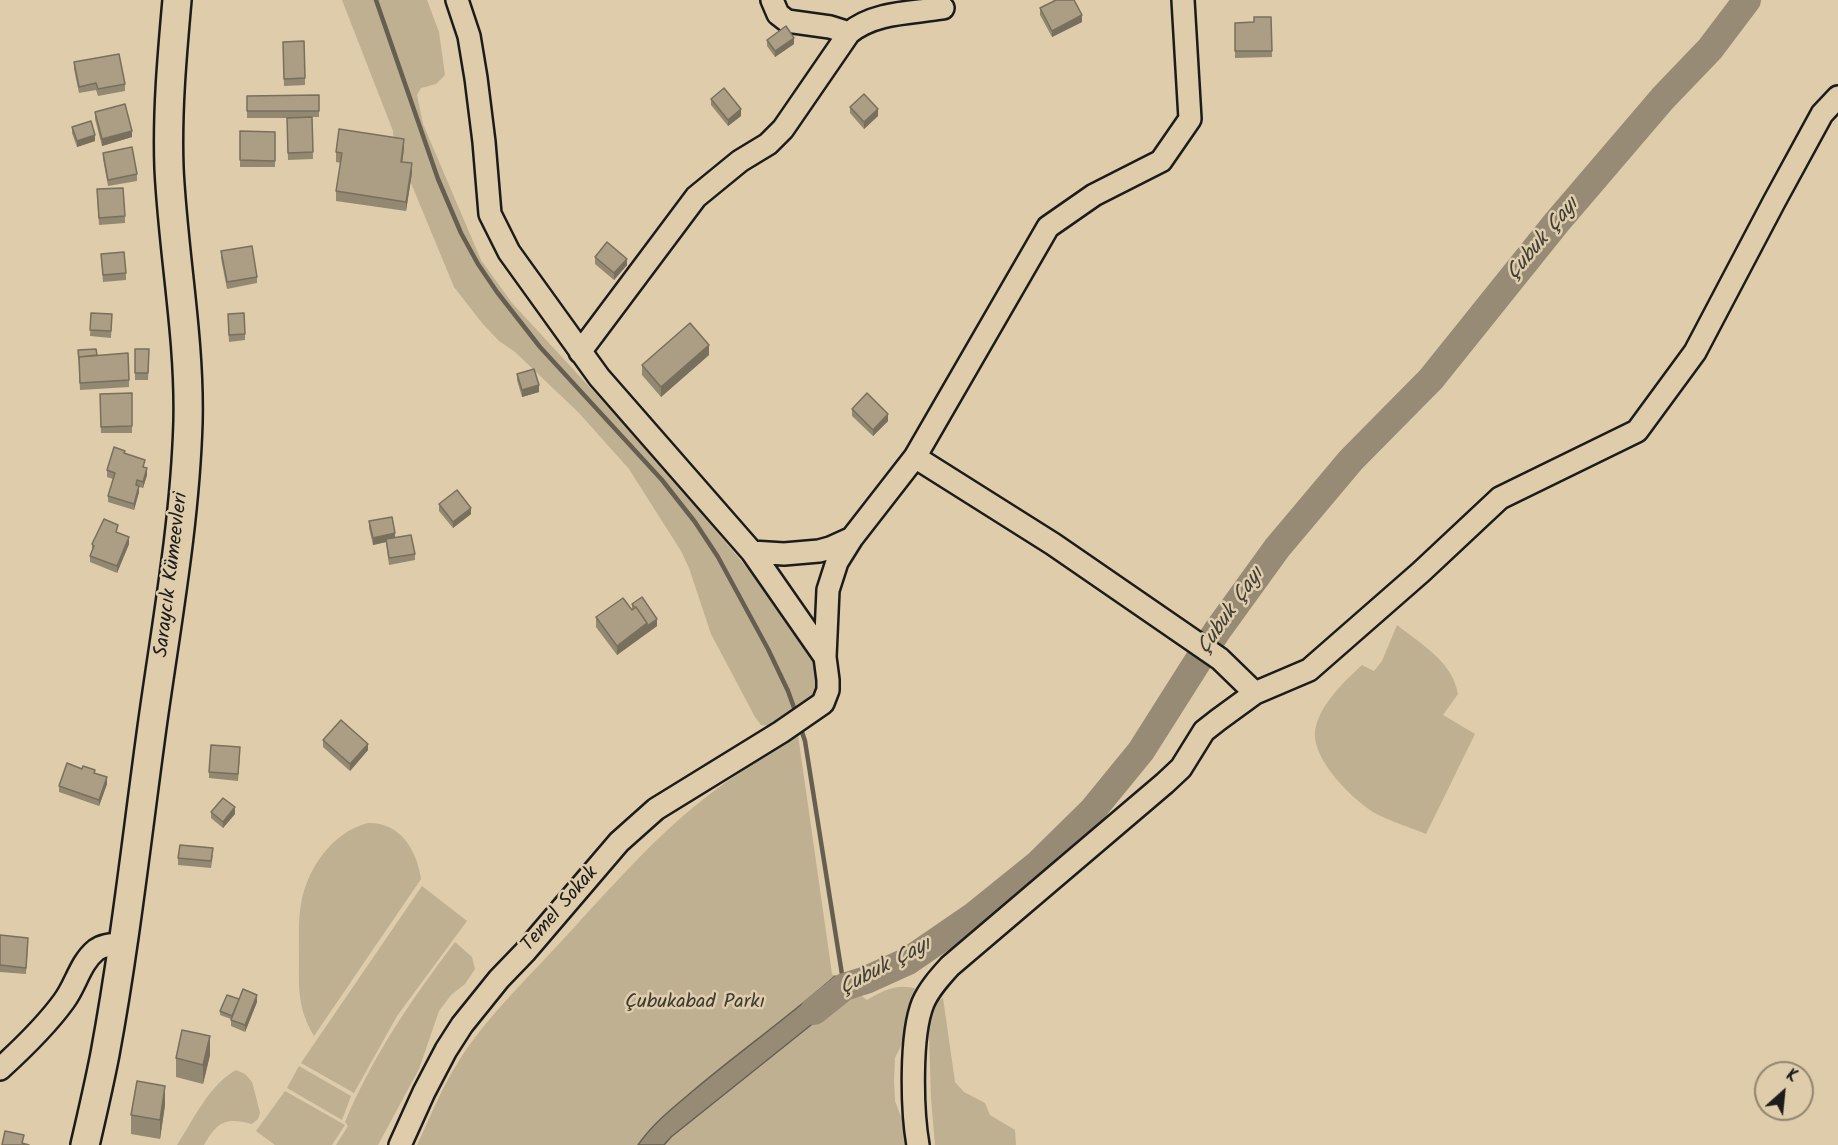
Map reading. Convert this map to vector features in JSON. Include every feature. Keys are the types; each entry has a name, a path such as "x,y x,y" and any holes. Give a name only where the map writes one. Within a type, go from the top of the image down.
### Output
{"main road":[{"name":"Saraycık Kümeevleri","path":"85,1145 105,1055 122,944 178,545 188,428 187,351 169,159 169,104 177,0"}],"street":[{"path":"457,0 469,36 476,78 490,214 509,252 599,378 752,552 825,657"},
{"path":"772,0 778,14 787,21 830,27 849,33"},
{"path":"825,657 828,590 837,562 852,538 915,457 1048,227 1094,195 1161,161 1190,118 1183,0"},
{"path":"580,352 696,197 740,161 768,144 783,129 849,33 857,26 872,19 943,8"},
{"path":"918,1145 913,1087 916,1036 923,1003 937,980 950,966 1165,783 1181,768 1204,731 1255,693 1308,670 1421,572 1500,498 1637,431 1695,352 1822,114 1838,98"},
{"path":"915,457 1053,544 1220,659 1255,693"},
{"path":"752,552 784,554 819,551 852,538"},
{"name":"Temel Sokak","path":"400,1145 424,1092 462,1025 484,996 525,952 619,842 666,801 781,732 823,703 828,690 825,657"},
{"path":"0,1069 37,1033 65,1000 93,952 102,945 122,944"}],"green space":[{"path":"342,0 427,0 439,32 445,75 436,84 421,88 417,95 423,124 481,260 512,303 657,460 778,605 806,645 820,674 818,693 772,726 761,725 755,717 711,634 681,551 629,469 579,413 515,352 499,341 454,287 394,142 393,131"},
{"path":"1397,625 1443,663 1455,682 1458,694 1443,715 1475,734 1426,834 1375,813 1356,799 1327,766 1316,742 1317,721 1327,703 1340,686 1362,665 1374,671 1382,661"},
{"name":"Çubukabad Parkı","path":"798,735 832,974 867,1000 891,988 917,989 904,1040 895,1058 894,1081 895,1101 912,1145 417,1145 451,1074 479,1032 618,879 696,805 739,773"},
{"path":"368,823 389,827 405,840 416,858 421,879 314,1036 304,1016 299,988 299,923 304,891 315,865 333,843 355,828"},
{"path":"422,886 467,921 397,1016 354,1093 301,1063"},
{"path":"455,942 472,957 475,969 465,984 451,995 439,1011 419,1069 378,1145 336,1145 348,1126 345,1122 356,1097 381,1051 409,1006"},
{"path":"943,998 955,1082 964,1092 985,1103 990,1115 1015,1130 1016,1145 935,1145 929,1035 931,1007"},
{"path":"299,1066 351,1096 342,1120 287,1088"},
{"path":"236,1070 245,1074 252,1082 260,1113 258,1119 252,1124 236,1121 224,1123 213,1131 204,1145 177,1145 210,1093 226,1076"},
{"path":"285,1091 345,1125 332,1145 275,1145 256,1131"}],"shaded area":[{"path":"835,976 851,993 664,1145 638,1145 671,1109"}],"building":[{"path":"1056,0 1074,0 1082,15 1052,31 1040,8"},
{"path":"1254,17 1271,17 1272,51 1235,51 1235,23 1254,22"},
{"path":"786,26 794,38 775,51 767,40"},
{"path":"304,41 305,78 284,79 283,42"},
{"path":"119,54 125,84 98,89 96,83 79,87 74,62"},
{"path":"724,88 741,109 728,120 711,99"},
{"path":"864,94 878,109 864,122 850,107"},
{"path":"319,95 319,111 247,111 247,96"},
{"path":"125,104 132,131 102,139 95,112"},
{"path":"312,117 313,152 288,153 287,118"},
{"path":"91,121 95,135 77,141 72,127"},
{"path":"339,129 404,139 401,162 412,163 406,202 336,191 342,153 336,152"},
{"path":"240,131 275,132 275,161 240,160"},
{"path":"132,147 137,174 108,180 103,153"},
{"path":"123,188 125,216 99,218 97,189"},
{"path":"607,242 627,259 614,273 595,257"},
{"path":"252,246 257,277 227,282 221,251"},
{"path":"124,252 126,273 103,275 101,254"},
{"path":"91,313 112,314 111,331 90,330"},
{"path":"244,313 245,334 229,335 228,314"},
{"path":"690,323 709,345 661,387 642,365"},
{"path":"96,349 97,355 79,357 79,360 78,350"},
{"path":"135,349 149,349 148,373 135,373"},
{"path":"128,353 129,380 80,383 79,357"},
{"path":"534,369 539,385 522,390 517,374"},
{"path":"132,393 132,426 101,427 100,394"},
{"path":"867,393 888,414 873,430 852,409"},
{"path":"114,447 145,460 143,467 147,468 143,482 137,480 136,485 139,486 134,504 108,496 115,473 107,470"},
{"path":"457,490 471,508 453,522 439,504"},
{"path":"392,517 395,533 373,538 369,521"},
{"path":"104,519 118,525 116,532 129,537 117,566 90,556 94,546 92,544"},
{"path":"411,535 415,554 389,558 386,539"},
{"path":"642,597 657,619 647,626 632,604"},
{"path":"623,598 632,610 636,607 647,623 617,646 596,617"},
{"path":"341,720 368,744 350,764 323,740"},
{"path":"211,745 240,747 238,774 209,772"},
{"path":"67,763 82,769 83,766 95,770 94,773 107,777 99,800 59,786"},
{"path":"223,798 235,807 223,822 211,812"},
{"path":"180,845 213,848 211,861 178,858"},
{"path":"0,935 28,938 26,968 0,965"},
{"path":"243,989 257,995 245,1025 231,1020"},
{"path":"227,995 239,999 232,1016 220,1011"},
{"path":"182,1030 210,1036 203,1065 176,1058"},
{"path":"137,1081 165,1086 160,1120 131,1115"},
{"path":"5,1131 24,1135 22,1143 29,1145 2,1145"}],"waterway":[{"path":"376,0 438,179 461,233 478,264 540,347 662,480 695,522 718,557 768,649 797,716"},
{"name":"Çubuk Çayı","path":"814,1011 844,987 908,961 975,915 1037,865 1092,811 1141,751 1217,631 1277,548 1351,460 1431,379 1557,222 1663,98 1710,49 1747,0"},
{"path":"800,726 805,741 844,987"}]}
